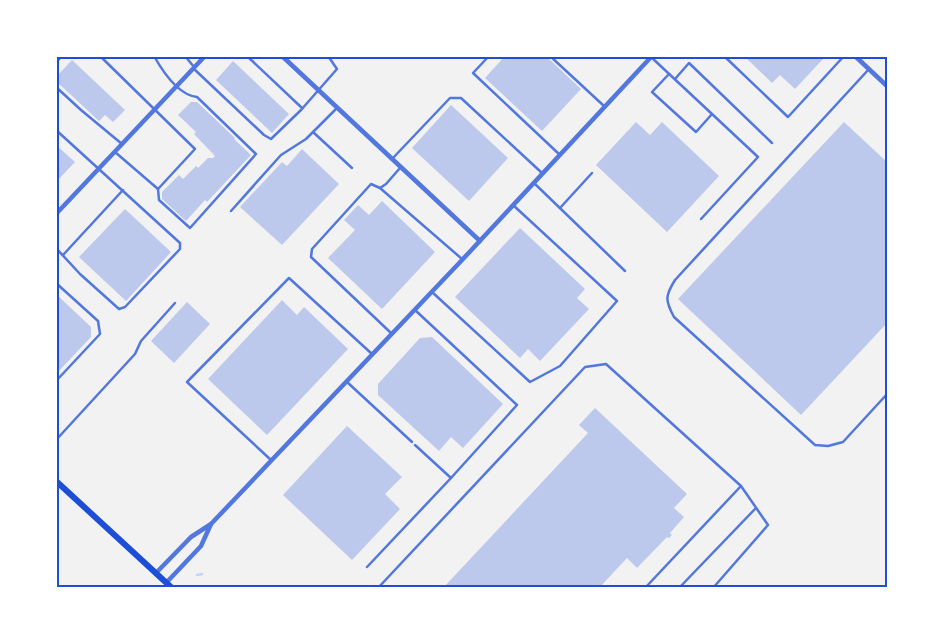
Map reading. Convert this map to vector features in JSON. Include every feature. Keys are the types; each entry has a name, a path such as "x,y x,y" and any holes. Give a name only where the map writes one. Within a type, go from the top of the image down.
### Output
{"main road":[{"path":"56,481 169,585"}],"street":[{"path":"56,214 205,56"},
{"path":"282,56 480,241"},
{"path":"855,56 888,87"},
{"path":"156,573 191,537 211,524 272,462 651,57"},
{"path":"169,585 201,546 211,524"}],"lane":[{"path":"56,62 62,56"},
{"path":"100,56 195,149 158,189 158,200 190,228 256,154 197,98 189,96 176,86 161,69 154,56"},
{"path":"185,56 264,136 271,139 337,69 328,56"},
{"path":"246,56 302,108"},
{"path":"489,56 473,73 560,155"},
{"path":"550,56 604,107"},
{"path":"724,56 788,117 844,56"},
{"path":"651,57 758,157 701,219"},
{"path":"674,79 689,64 772,143"},
{"path":"869,69 675,280 667,292 668,305 674,317 815,445 828,446 843,442 888,393"},
{"path":"668,74 652,92 696,132 712,114"},
{"path":"56,86 81,110 122,144"},
{"path":"392,159 450,98 461,98 543,174"},
{"path":"231,211 281,155 306,139 337,108"},
{"path":"56,130 180,244 180,249 125,307 119,309 80,274 56,248"},
{"path":"313,132 352,168"},
{"path":"115,152 158,189"},
{"path":"380,188 401,167"},
{"path":"560,208 592,173"},
{"path":"534,183 625,271"},
{"path":"392,334 311,257 312,249 370,184 380,188 463,259"},
{"path":"63,255 123,190"},
{"path":"432,292 530,382 560,366 617,300 513,205"},
{"path":"272,462 187,382 289,278 373,355"},
{"path":"56,283 98,321 100,334 56,381"},
{"path":"56,440 135,354 141,341 175,303"},
{"path":"367,567 517,405 415,310"},
{"path":"378,588 585,367 606,364 741,486 768,525 713,588"},
{"path":"347,382 412,442"},
{"path":"415,445 451,478"},
{"path":"645,588 741,486"},
{"path":"679,588 756,507"}],"building":[{"path":"505,56 546,56 581,89 542,131 485,78"},
{"path":"744,56 822,56 824,58 795,89 780,75 772,83"},
{"path":"72,60 125,110 113,122 105,115 99,121 56,81 56,77"},
{"path":"233,61 289,114 272,133 216,80"},
{"path":"191,102 197,102 251,155 207,202 205,200 186,221 162,199 162,192 179,175 183,179 196,166 198,168 208,158 215,156 194,134 196,132 178,115"},
{"path":"451,105 508,158 469,201 412,148"},
{"path":"636,122 650,135 662,122 719,176 667,232 596,165"},
{"path":"844,122 888,163 888,322 801,415 678,299"},
{"path":"56,145 75,162 56,182"},
{"path":"302,149 339,184 282,245 240,207 282,162 287,166"},
{"path":"382,201 435,252 382,309 328,258 355,230 344,220 358,205 369,215"},
{"path":"125,209 171,252 126,301 79,257"},
{"path":"520,228 585,289 577,298 589,309 540,361 528,349 520,358 455,297"},
{"path":"56,294 91,327 91,337 56,374"},
{"path":"282,300 297,315 304,307 348,349 267,435 208,379"},
{"path":"187,302 210,324 174,363 151,341"},
{"path":"432,337 503,404 463,448 451,437 439,451 378,395 378,384 420,338"},
{"path":"595,408 687,494 674,508 684,517 670,533 672,535 669,538 667,537 637,568 627,558 599,588 443,588 588,433 579,425"},
{"path":"347,426 402,477 385,494 400,509 352,560 283,495"}],"waterway":[{"path":"197,575 202,574"}]}
